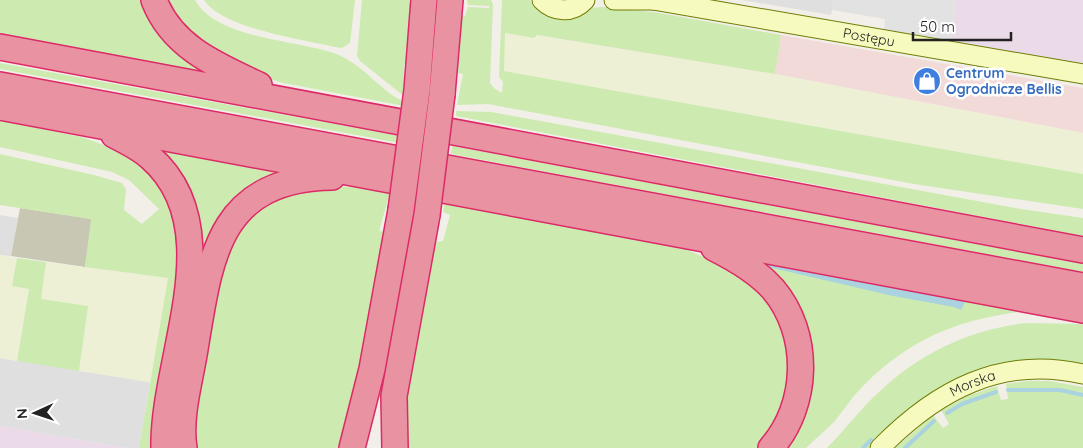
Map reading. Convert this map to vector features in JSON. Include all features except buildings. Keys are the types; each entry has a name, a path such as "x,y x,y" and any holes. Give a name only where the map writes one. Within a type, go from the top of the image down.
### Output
{"highway":[{"path":"154,0 176,36 200,56 293,100"},
{"path":"352,448 372,369 401,210 417,90 424,0"},
{"path":"394,448 394,396 427,215 442,94 450,0"},
{"path":"0,47 293,100 1083,250"},
{"path":"0,85 1083,286"},
{"path":"0,107 1083,310"},
{"path":"99,127 150,157 165,174 183,206 187,218 190,268 170,387 164,429 164,448"},
{"path":"184,448 184,415 211,260 216,245 232,219 266,192 294,182 322,178 374,177"},
{"path":"691,237 753,270 774,290 787,311 799,345 801,366 795,406 789,422 771,448"}],"main road":[{"path":"542,0 556,9 566,10 586,1"},
{"name":"Postępu","path":"614,0 653,0 1083,74"},
{"name":"Morska","path":"880,448 923,409 951,390 975,381 1024,369 1068,371 1083,374"}],"shaded area":[{"path":"742,0 834,0 831,15"},
{"path":"834,0 956,0 951,41 884,30 885,19 832,10"},
{"path":"956,0 1083,0 1083,64 951,41"},
{"path":"504,33 534,38 536,35 775,74 1083,133 1083,174 504,71"},
{"name":"Centrum Ogrodnicze Bellis","path":"781,35 1083,88 1083,133 775,74"},
{"path":"20,208 92,219 85,267 11,256"},
{"path":"0,215 18,218 11,256 0,255"},
{"path":"0,255 17,258 12,286 29,288 17,361 0,358"},
{"path":"46,262 168,278 150,382 79,371 88,306 40,299"},
{"path":"0,358 150,382 139,448 127,448 0,426"},
{"path":"0,426 127,448 0,448"}],"green space":[{"path":"0,0 145,0 211,73 0,33"},
{"path":"160,0 195,0 206,13 221,23 240,31 339,55 356,65 387,91 404,102 404,106 283,83 251,73 183,32"},
{"path":"204,0 355,0 350,43 342,48 264,31 228,18 213,10"},
{"path":"362,0 409,0 411,6 414,6 409,64 404,64 405,97 360,61 357,56"},
{"path":"467,0 491,0 493,4 490,83 502,93 503,82 499,77 502,0 530,0 540,11 549,17 565,17 591,8 602,7 654,12 781,35 775,74 537,35 534,38 505,33 504,71 1083,174 1083,209 914,184 488,104 457,105 463,74 458,73 462,16 465,16 468,7 489,8 489,6 468,5"},
{"path":"0,63 400,136 399,143 0,69"},
{"path":"456,111 491,112 1021,209 1083,218 1083,236 456,116"},
{"path":"0,120 85,138 127,154 150,172 173,206 180,259 156,448 139,448 168,278 85,267 91,219 0,205 0,154 122,183 126,190 124,210 142,224 159,209 129,180 112,172 0,147"},
{"path":"146,140 297,168 205,256 198,256"},
{"path":"452,146 1083,264 1083,272 451,154"},
{"path":"316,186 358,187 390,193 379,231 385,232 367,331 341,448 191,448 208,306 233,230 268,200"},
{"path":"445,202 680,247 730,268 748,278 778,315 791,355 788,397 761,448 402,448 403,413 435,242 443,241 450,215 443,212"},
{"path":"738,251 1036,310 986,318 964,324 921,341 882,368 855,395 834,422 806,448 779,448 804,347"},
{"path":"17,258 46,262 41,299 88,306 79,371 17,361 29,289 12,286"},
{"path":"1025,323 1083,324 1083,367 944,386 908,411 870,448 827,448 879,392 895,378 928,355 984,331"},
{"path":"1049,381 1083,387 1083,448 895,448 933,415 943,428 949,424 941,410 967,396 997,386 1001,400 1008,399 1006,384"}],"water":[{"path":"763,260 966,300 961,310 764,266"}],"waterway":[{"path":"1008,390 1060,390 1083,395"},
{"path":"947,413 962,404 996,392"},
{"path":"905,448 934,421"},
{"path":"863,448 871,440"}],"place":[{"name":"Centrum Ogrodnicze Bellis","path":"927,81"}]}
